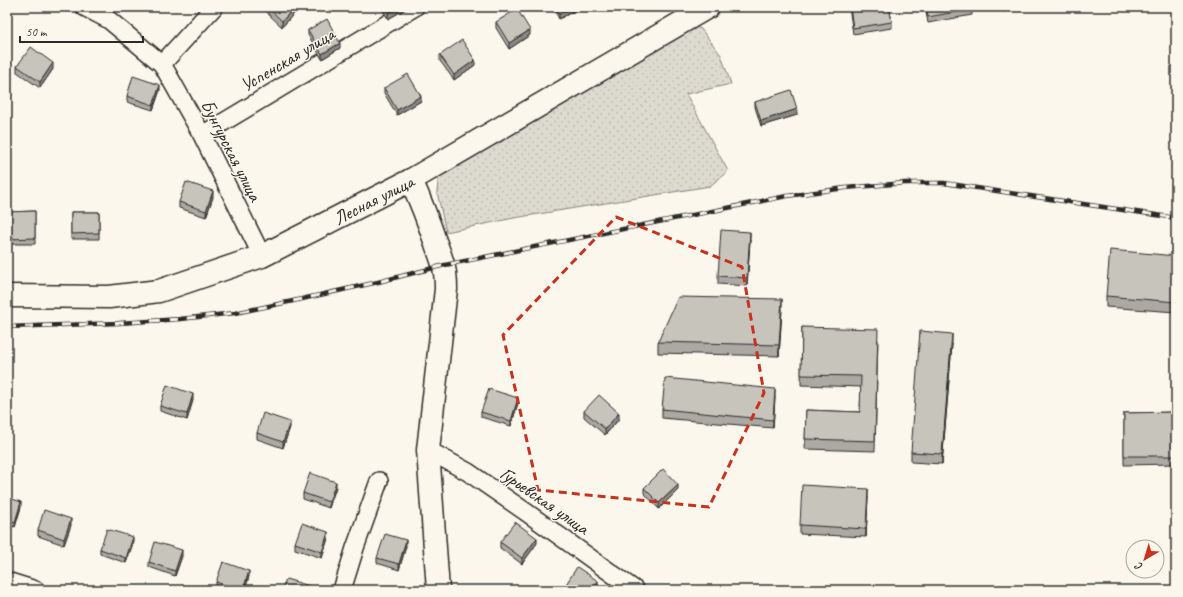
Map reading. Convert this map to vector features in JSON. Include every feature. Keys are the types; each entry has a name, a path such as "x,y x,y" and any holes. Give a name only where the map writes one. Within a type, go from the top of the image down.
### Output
{"main road":[{"name":"Лесная улица","path":"7,296 109,297 159,291 262,256 411,180 708,7"},
{"path":"411,180 445,265 446,279 428,450 438,590"}],"street":[{"name":"Бунгурская улица","path":"84,7 109,20 162,64 202,135 262,256"},
{"path":"162,64 214,7"},
{"name":"Успенская улица","path":"202,135 415,7"},
{"name":"Гурьевская улица","path":"428,450 468,472 635,590"},
{"path":"342,590 355,548 379,482"},
{"path":"7,581 36,590"}],"highlighted area":[{"path":"616,217 742,267 764,393 709,507 538,490 503,335"}],"shaded area":[{"path":"683,23 701,29 721,55 731,84 686,94 728,171 710,186 514,218 446,232 437,192 439,173"}],"building":[{"path":"267,7 295,7 282,21"},
{"path":"384,7 399,7 388,13"},
{"path":"556,7 572,7 559,14"},
{"path":"850,7 889,7 892,22 853,28"},
{"path":"926,7 972,7 972,9 928,17"},
{"path":"517,9 530,30 509,43 496,22"},
{"path":"327,19 340,43 322,54 308,30"},
{"path":"462,40 475,60 454,75 440,55"},
{"path":"31,47 53,63 40,82 17,66"},
{"path":"408,74 421,96 397,110 384,88"},
{"path":"133,76 160,85 153,105 127,96"},
{"path":"791,90 797,109 761,121 755,102"},
{"path":"186,182 213,191 206,211 179,202"},
{"path":"35,211 35,238 8,239 7,212"},
{"path":"71,212 99,212 99,233 71,234"},
{"path":"721,230 750,232 747,278 718,276"},
{"path":"1110,250 1176,256 1176,302 1106,296"},
{"path":"678,297 782,299 779,345 658,342"},
{"path":"802,327 878,329 875,441 805,439 806,410 860,412 861,376 801,375"},
{"path":"920,331 952,334 942,454 911,452"},
{"path":"665,378 775,389 773,420 662,409"},
{"path":"167,385 193,394 187,414 160,406"},
{"path":"489,389 518,398 511,421 481,412"},
{"path":"599,395 619,413 605,429 584,411"},
{"path":"1175,412 1176,456 1124,456 1124,413"},
{"path":"263,413 290,422 283,442 257,433"},
{"path":"663,469 678,485 659,503 644,488"},
{"path":"310,473 336,482 329,502 303,493"},
{"path":"802,485 868,489 866,529 800,525"},
{"path":"7,497 21,502 15,522 7,519"},
{"path":"44,510 71,519 64,539 38,530"},
{"path":"515,522 537,538 522,558 500,542"},
{"path":"302,523 328,532 322,552 295,543"},
{"path":"107,529 133,537 126,558 100,549"},
{"path":"385,534 406,540 399,564 377,558"},
{"path":"155,542 182,550 175,571 149,562"},
{"path":"223,562 249,571 243,590 216,582"},
{"path":"577,567 598,581 592,590 572,590 565,586"},
{"path":"286,579 313,587 312,590 282,590"}],"railway":[{"path":"7,327 119,323 180,319 235,313 378,282 445,265 787,196 845,188 905,183 944,183 1176,218"}]}
